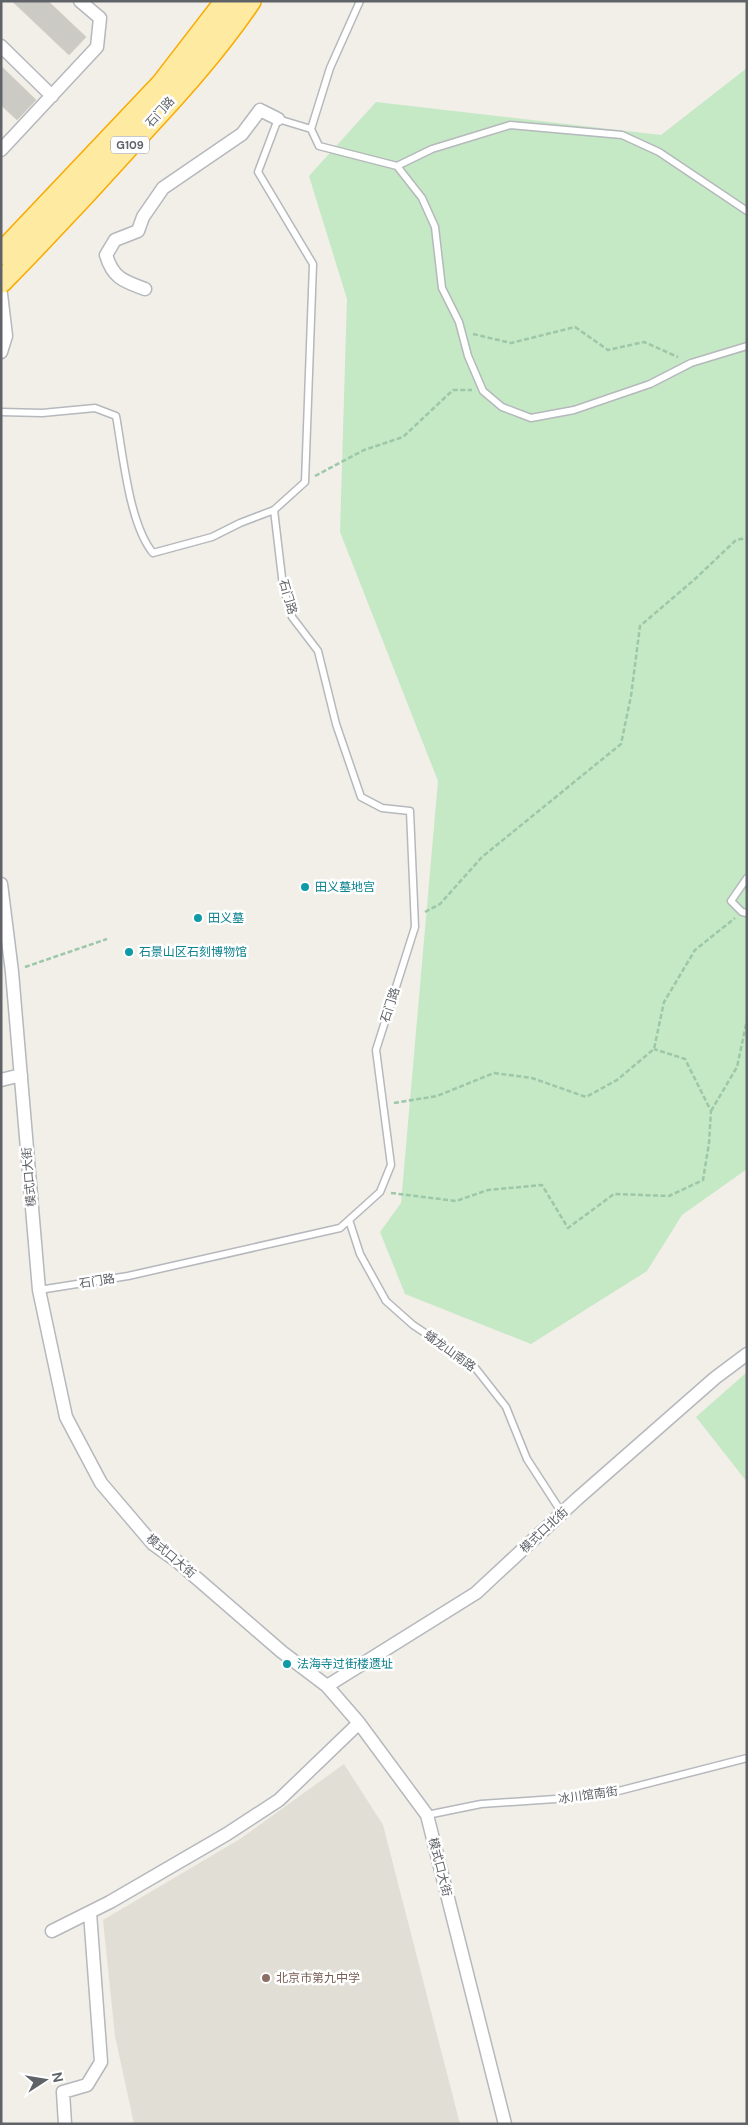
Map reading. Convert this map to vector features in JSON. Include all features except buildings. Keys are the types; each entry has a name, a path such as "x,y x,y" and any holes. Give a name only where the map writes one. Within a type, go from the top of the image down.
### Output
{"highway":[{"name":"石门路","path":"1,254 162,84 226,1"},
{"name":"石门路","path":"1,282 64,218 175,96 235,24 250,1"}],"street":[{"path":"1,150 97,47 100,18 80,1"},
{"path":"1,46 52,96"},
{"path":"145,289 123,281 111,269 106,254 115,240 138,231 143,217 163,188 242,134 260,110 278,119"},
{"path":"1,294 6,336 1,352"},
{"name":"模式口大街","path":"1,884 12,972 38,1290 66,1417 101,1483 153,1544 178,1562 282,1652 327,1686 359,1723 427,1815 505,2124"},
{"path":"1,1080 21,1075"},
{"name":"模式口北街","path":"327,1686 476,1593 562,1513 715,1378 747,1354"},
{"path":"52,1931 90,1913 227,1834 279,1800 359,1723"},
{"path":"65,2124 63,2092 87,2085 101,2062 90,1913"}],"lane":[{"path":"360,1 330,68 311,129 319,146 397,166 422,198 435,227 442,288 460,322 468,356 483,391 502,407 530,418 583,407 650,384 691,363 747,346"},
{"path":"1,412 42,413 95,408 116,416 131,499 144,543 153,553 212,537 240,523 274,510 305,482 313,264 258,172 278,119 311,129"},
{"path":"397,166 432,149 510,125 622,135 659,152 747,211"},
{"name":"石门路","path":"38,1290 128,1276 340,1228 380,1192 391,1164 376,1050 415,927 410,811 382,808 361,797 336,724 318,651 292,617 283,586 274,510"},
{"path":"744,912 731,901 747,878"},
{"name":"蟠龙山南路","path":"349,1220 360,1254 386,1301 413,1325 474,1365 506,1407 527,1459 562,1513"},
{"name":"冰川馆南街","path":"427,1815 481,1804 600,1796 747,1758"}],"path":[{"path":"462,332 511,343 574,327 608,350 644,342 691,363"},
{"path":"305,482 364,450 403,437 453,390 483,391"},
{"path":"414,917 440,904 482,857 621,744 631,696 640,626 695,580 736,540 747,538"},
{"path":"383,1106 437,1096 494,1073 532,1078 586,1097 618,1080 654,1050 664,1002 695,950 744,912"},
{"path":"12,972 107,940"},
{"path":"380,1192 456,1201 488,1190 542,1185 568,1228 614,1194 669,1196 703,1180 709,1143 711,1111 737,1067 747,1020"},
{"path":"654,1050 685,1058 711,1111"}],"shaded area":[{"name":"北京市第九中学","path":"344,1764 383,1825 460,2124 134,2124 115,2036 103,1920 240,1839"}],"green space":[{"path":"747,68 747,1169 682,1215 647,1271 531,1344 405,1294 380,1232 401,1203 438,781 340,532 347,299 309,176 376,102 661,135"},
{"path":"747,1372 747,1482 696,1417"}],"place":[{"name":"田义墓地宫","path":"305,887"},
{"name":"田义墓","path":"198,918"},
{"name":"石景山区石刻博物馆","path":"129,952"},
{"name":"法海寺过街楼遗址","path":"287,1664"},
{"name":"北京市第九中学","path":"266,1978"}]}
